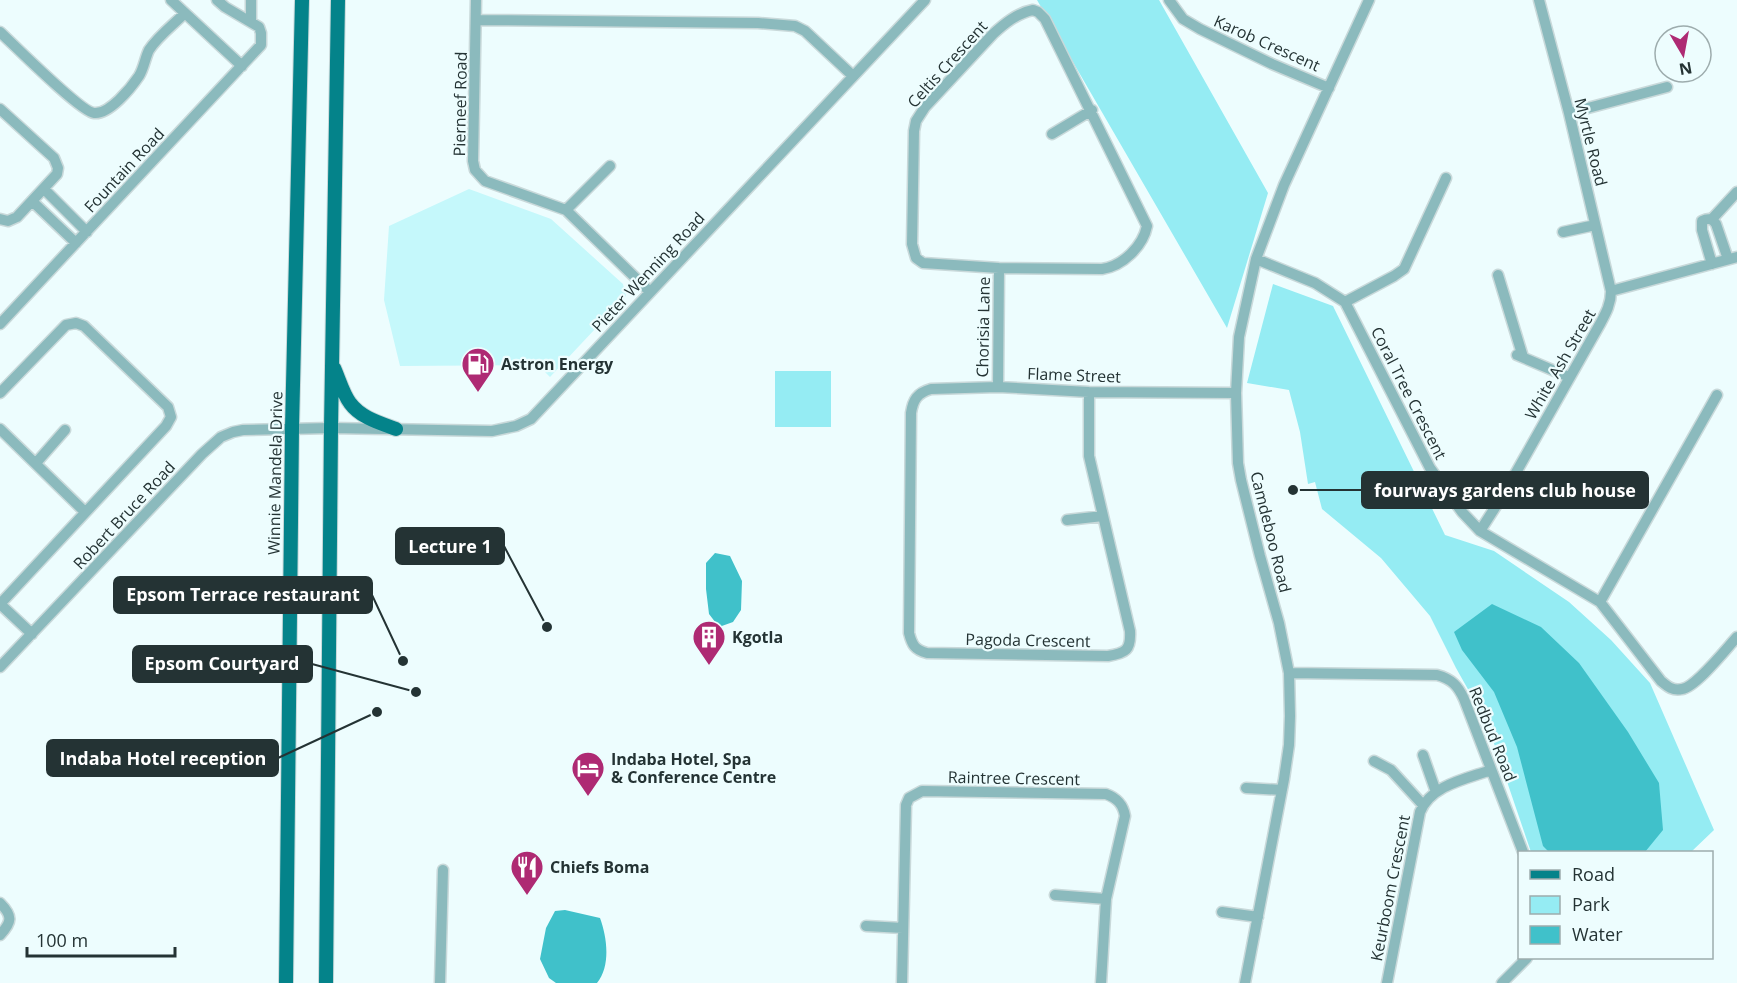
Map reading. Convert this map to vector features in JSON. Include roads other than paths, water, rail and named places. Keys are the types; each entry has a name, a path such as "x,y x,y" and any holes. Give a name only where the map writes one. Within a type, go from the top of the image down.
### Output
{"main road":[{"name":"Winnie Mandela Drive","path":"286,983 292,428 302,0"},
{"path":"326,983 338,0"},
{"path":"332,364 350,403 372,420 396,429"}],"street":[{"path":"171,0 242,66"},
{"path":"217,0 251,21 251,0"},
{"name":"Pierneef Road","path":"476,0 473,161 475,170 485,182 566,210 650,292"},
{"name":"Pieter Wenning Road","path":"331,428 492,431 525,422 537,413 925,0"},
{"name":"Karob Crescent","path":"1169,0 1183,19 1200,29 1272,64 1329,88"},
{"name":"Camdeboo Road","path":"1245,983 1282,790 1289,745 1290,716 1289,673 1279,623 1238,463 1236,393 1239,337 1256,259 1284,185 1369,0"},
{"name":"Myrtle Road","path":"1539,0 1569,113 1611,291"},
{"name":"Celtis Crescent","path":"1033,10 1038,12 1046,19 1092,111 1147,226 1145,234 1127,257 1111,268 1096,270 999,268 923,262 916,258 912,244 914,131 919,114 993,34 1020,15 1033,10"},
{"path":"0,32 77,104 92,113 100,113 112,107 140,75 147,53 154,43 185,13"},
{"path":"476,20 759,23 795,26 806,31 853,76"},
{"name":"Fountain Road","path":"0,324 261,45 259,27 251,21"},
{"path":"1569,113 1667,87"},
{"path":"0,109 54,158 58,168 57,174 33,202 12,220 0,219"},
{"path":"1052,134 1092,111"},
{"path":"566,210 610,166"},
{"path":"1256,259 1315,283 1345,302 1404,269 1446,178"},
{"path":"44,189 87,232"},
{"path":"1712,264 1701,226 1702,221 1712,219 1737,192"},
{"path":"33,202 76,243"},
{"path":"1611,291 1733,258 1712,219"},
{"path":"1563,232 1595,225"},
{"name":"Chorisia Lane","path":"998,387 999,268"},
{"path":"1498,275 1520,356 1569,377"},
{"name":"White Ash Street","path":"1480,531 1505,492 1608,309 1611,291"},
{"name":"Coral Tree Crescent","path":"1345,302 1430,468 1462,512 1480,531 1600,602 1661,681 1670,689 1685,689 1694,683 1737,637"},
{"path":"0,393 66,325 76,322 84,326 168,407 171,417 166,426 0,604 32,634"},
{"name":"Flame Street","path":"913,400 924,391 931,389 998,387 1089,392 1236,393"},
{"name":"Pagoda Crescent","path":"913,400 910,413 909,633 911,644 916,650 927,653 1108,656 1127,650 1131,642 1089,456 1089,392"},
{"path":"1600,602 1717,395"},
{"name":"Robert Bruce Road","path":"0,667 202,454 221,437 243,430 331,428"},
{"path":"0,429 84,512"},
{"path":"36,463 65,430"},
{"path":"1067,520 1103,516"},
{"name":"Redbud Road","path":"1289,673 1437,675 1455,683 1460,690 1523,851"},
{"path":"1423,756 1436,792"},
{"path":"1374,761 1394,772 1422,806"},
{"name":"Keurboom Crescent","path":"1387,983 1422,806 1436,792 1491,770"},
{"path":"1246,788 1282,790"},
{"name":"Raintree Crescent","path":"902,983 906,805 909,798 922,791 1114,796 1123,808 1125,816 1106,899 1101,983"},
{"path":"440,983 443,870"},
{"path":"1055,895 1106,899"},
{"path":"0,903 7,910 9,917 8,926 0,934"},
{"path":"1222,912 1258,917"},
{"path":"866,926 903,928"},
{"path":"1502,983 1525,959"}],"water":[{"path":"715,553 730,556 742,581 741,610 733,622 719,627 709,614 706,589 706,563"},
{"path":"1492,604 1541,627 1579,663 1628,732 1659,783 1663,830 1646,851 1548,851 1543,846 1517,747 1494,692 1462,650 1454,632"},
{"path":"565,910 600,918 606,960 597,983 556,983 549,978 540,959 546,928 555,911"}],"place":[{"name":"Astron Energy","path":"478,393"},
{"name":"fourways gardens club house","path":"1293,490"},
{"name":"Lecture 1","path":"547,627"},
{"name":"Epsom Terrace restaurant","path":"403,661"},
{"name":"Kgotla","path":"709,666"},
{"name":"Epsom Courtyard","path":"416,692"},
{"name":"Indaba Hotel reception","path":"377,712"},
{"name":"Indaba Hotel, Spa & Conference Centre","path":"588,797"},
{"name":"Chiefs Boma","path":"527,896"}]}
